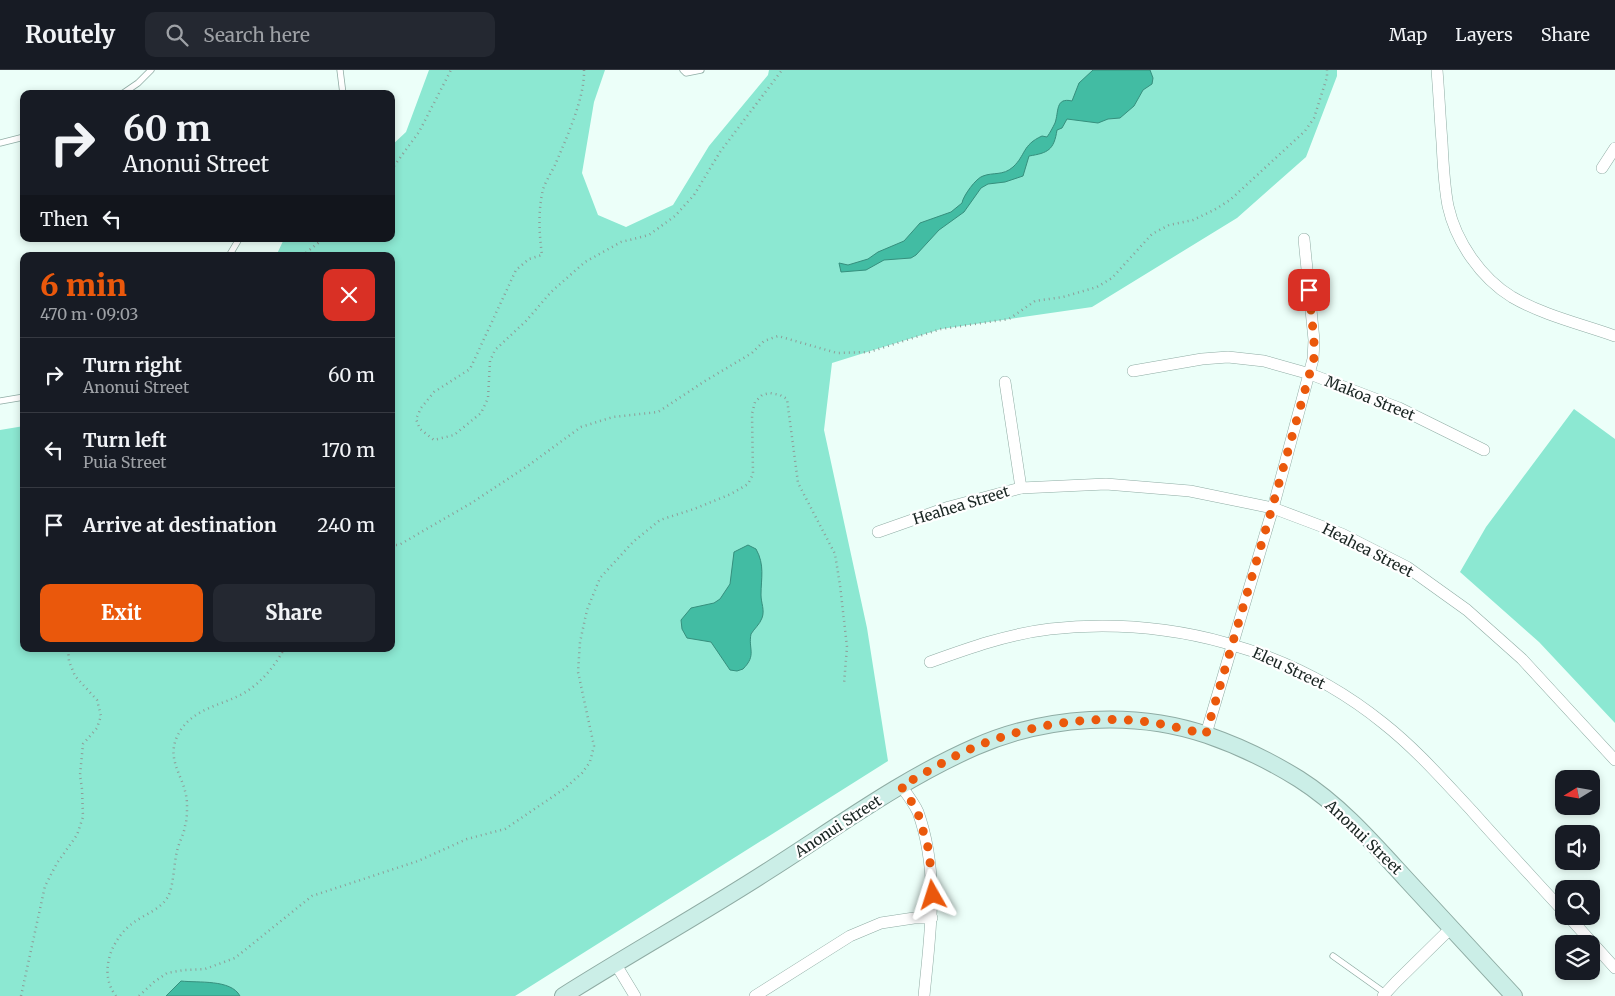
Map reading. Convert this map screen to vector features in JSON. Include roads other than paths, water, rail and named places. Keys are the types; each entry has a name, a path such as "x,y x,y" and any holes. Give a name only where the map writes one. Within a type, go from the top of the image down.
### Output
{"street":[{"path":"1437,70 1448,208 1455,229 1465,248 1478,267 1493,283 1511,296 1530,306 1615,336"},
{"path":"1602,168 1615,148"},
{"path":"1206,734 1314,358 1314,340 1304,240"},
{"name":"Makoa Street","path":"1134,371 1202,359 1228,357 1264,361 1310,374 1399,408 1484,450"},
{"path":"1005,382 1022,488"},
{"name":"Heahea Street","path":"878,532 949,507 1022,488 1106,484 1190,491 1272,508 1342,534 1391,559 1467,610 1522,659 1615,760"},
{"name":"Eleu Street","path":"930,662 988,641 1048,629 1110,625 1172,630 1233,644 1294,668 1336,690 1382,722 1425,760 1555,902"},
{"name":"Anonui Street","path":"563,996 750,882 901,786 975,747 1019,732 1066,722 1113,720 1160,724 1206,734 1255,754 1301,780 1343,813 1514,996"},
{"path":"901,786 917,810 929,851 933,895 924,996"},
{"path":"755,996 850,936 881,923 914,918 932,918"},
{"path":"1576,925 1615,968"},
{"path":"1384,994 1452,928"},
{"path":"615,963 635,996"}],"lane":[{"path":"128,90 151,70"},
{"path":"340,70 342,90"},
{"path":"683,70 686,73 701,70"},
{"path":"0,143 20,138"},
{"path":"0,401 20,398"},
{"path":"1333,956 1384,994"}]}
